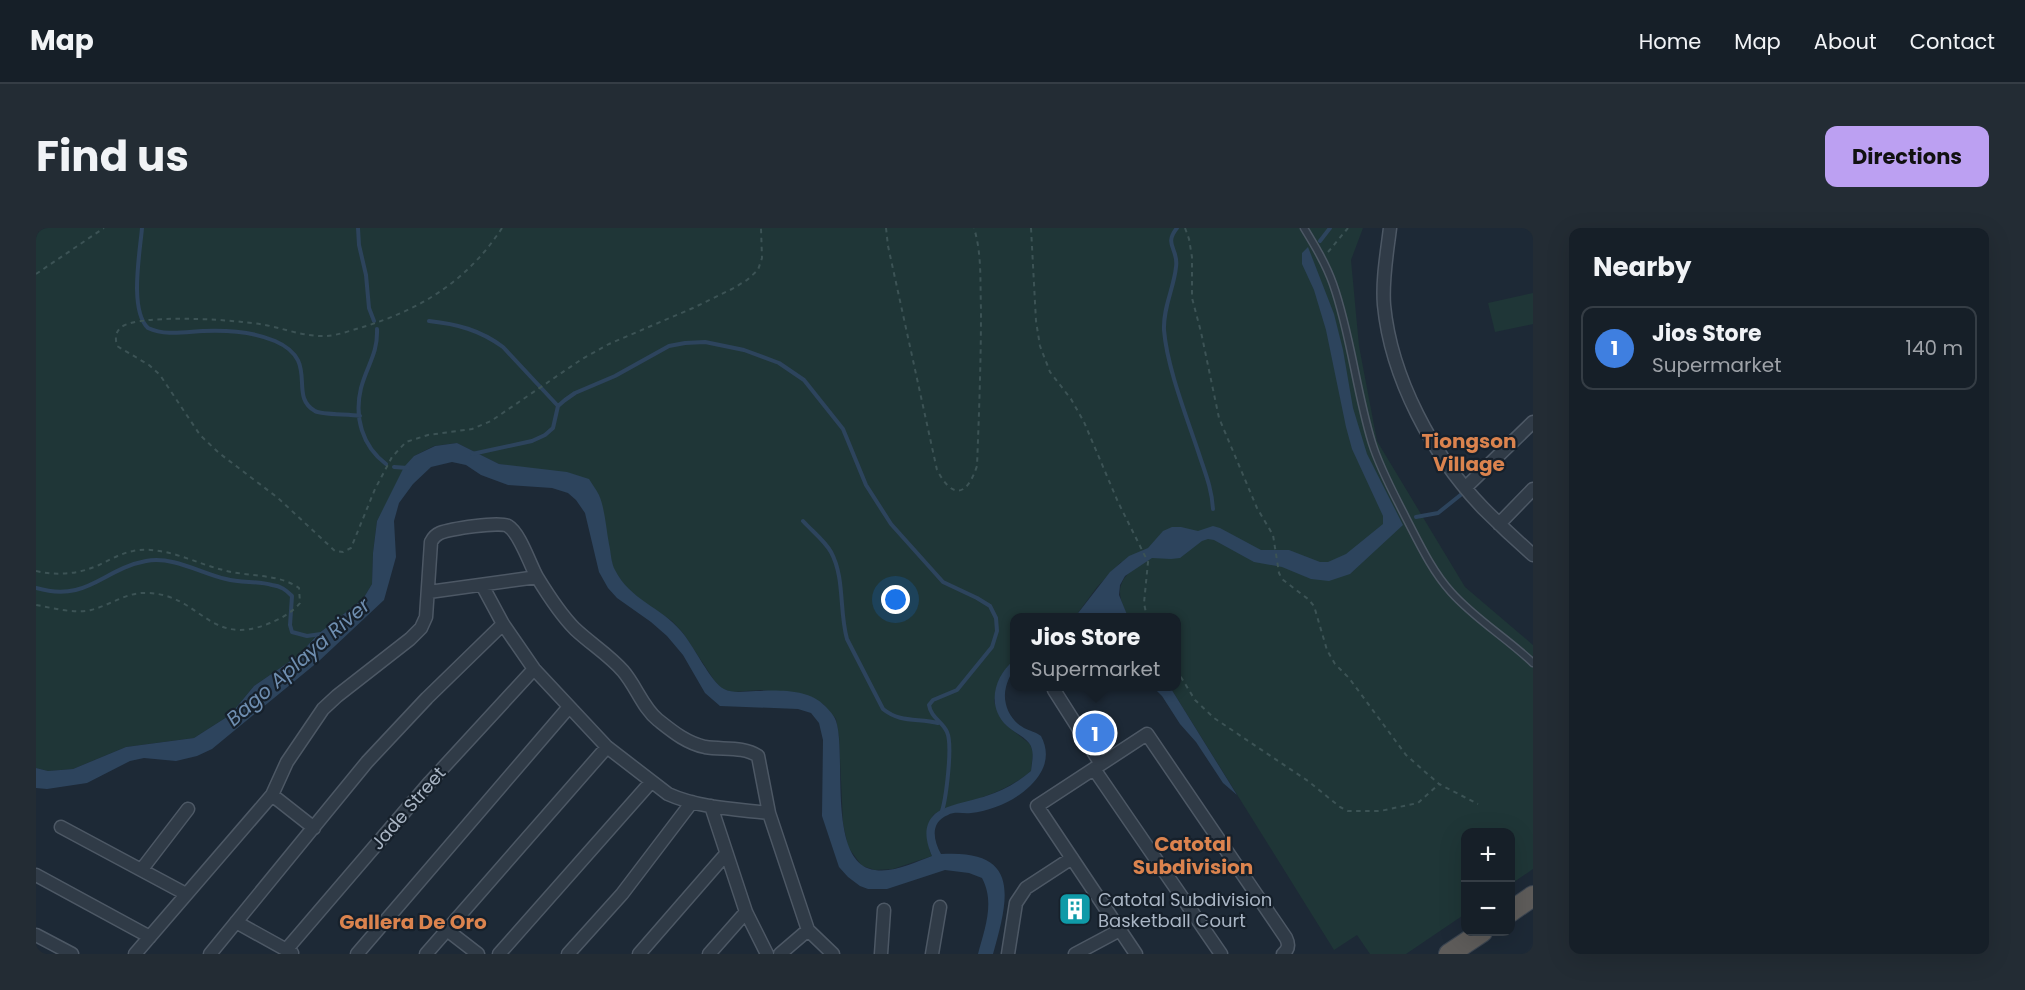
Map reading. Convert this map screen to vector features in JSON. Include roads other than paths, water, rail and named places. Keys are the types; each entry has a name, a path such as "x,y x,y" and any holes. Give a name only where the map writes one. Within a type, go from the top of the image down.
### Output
{"highway":[{"path":"1515,909 1533,896"},
{"path":"1449,954 1476,936"}],"street":[{"path":"1390,228 1384,272 1384,304 1396,364 1404,387 1413,407 1466,488 1499,524 1533,555"},
{"path":"1466,488 1533,422"},
{"path":"1499,524 1533,489"},
{"path":"135,954 272,795 288,762 323,709 421,628 426,617 431,542 435,536 450,530 497,525 508,526 515,534 537,577 573,627 628,676 654,717 684,740 703,746 743,750 758,756 769,813 808,930 833,954"},
{"path":"429,592 537,577"},
{"path":"482,585 503,624 534,669 607,747 651,782 668,794 692,802 769,813"},
{"path":"210,954 367,762 427,698 503,624"},
{"name":"Jade Street","path":"289,952 430,782 534,669"},
{"path":"1055,691 1097,767 1221,954"},
{"path":"357,954 569,706"},
{"path":"1136,954 1037,806 1147,734 1286,938 1285,950"},
{"path":"426,954 607,747"},
{"path":"499,954 651,782"},
{"path":"272,795 314,828"},
{"path":"568,954 622,894 692,802"},
{"path":"711,806 746,912 767,954"},
{"path":"142,869 188,809"},
{"path":"61,827 186,894"},
{"path":"639,954 726,854"},
{"path":"1008,954 1016,903 1026,888 1072,858"},
{"path":"36,875 150,937"},
{"path":"932,954 940,907"},
{"path":"881,954 884,910"},
{"path":"709,954 746,912"},
{"path":"236,922 289,952"},
{"path":"447,930 478,954"},
{"path":"780,954 808,930"},
{"path":"1075,954 1120,930"},
{"path":"36,935 72,954"}],"lane":[{"path":"1304,228 1322,258 1342,311 1354,374 1373,445 1418,542 1451,592 1533,663"}],"water":[{"path":"1308,247 1334,314 1353,408 1367,454 1403,525 1350,574 1329,581 1311,579 1282,567 1254,562 1208,539 1180,558 1152,558 1125,576 1120,585 1119,595 1126,613 1078,613 1110,572 1129,556 1148,548 1163,531 1172,527 1198,531 1213,526 1261,550 1289,550 1320,562 1328,562 1346,554 1383,524 1383,516 1352,449 1326,330 1314,290 1302,264 1302,253"},
{"name":"Bago Aplaya River","path":"457,443 499,464 567,472 589,479 601,500 613,564 621,580 637,596 681,631 719,685 728,691 736,692 793,692 811,696 827,708 835,719 839,736 844,829 850,849 860,863 875,870 897,868 932,856 927,841 927,826 937,812 998,792 1031,771 1033,756 1031,746 1009,728 996,710 997,683 1010,664 1010,676 1005,693 1006,704 1019,725 1041,736 1046,754 1041,772 1028,788 1011,800 991,809 951,814 938,822 935,832 936,843 941,854 967,855 985,860 997,868 1003,881 1005,896 993,954 978,954 988,915 988,896 982,878 969,873 945,870 887,889 868,889 848,877 839,867 822,816 823,740 819,723 811,713 798,709 720,706 705,693 683,655 667,636 617,598 608,588 599,572 585,513 576,500 568,493 552,488 508,485 481,475 466,465 452,462 431,467 413,484 399,503 394,521 396,557 384,600 319,661 212,749 197,756 176,761 144,758 130,761 87,783 47,789 36,788 36,768 48,771 73,769 126,747 194,738 230,715 254,686 299,655 318,634 363,599 372,584 377,521 404,467 414,456 435,446"},
{"path":"1157,691 1172,691 1237,795 1223,783"}],"waterway":[{"path":"142,228 137,295 142,320 148,328 168,333 240,332 275,341 289,349 297,358 303,396 307,404 318,412 360,416"},
{"path":"358,228 369,308 374,321"},
{"path":"1177,228 1171,239 1176,261 1175,275 1167,305 1164,330 1169,359 1207,479 1213,509"},
{"path":"1320,241 1330,228"},
{"path":"429,321 468,329 494,341 503,347 558,406"},
{"path":"377,329 376,346 361,388 359,410 366,440 371,449 386,464"},
{"path":"472,454 532,441 545,435 553,428 558,406 565,400 669,346 705,342 744,350 779,363 804,380 843,429 866,485 891,524 943,582 990,606 996,618 997,631 992,647 957,690 933,700 929,705 932,713 945,728 949,739 948,773 941,814"},
{"path":"394,467 408,468"},
{"path":"1416,517 1438,513 1463,493"},
{"path":"803,521 831,552 838,573 847,639 883,709 903,718 938,723"},
{"name":"Bago Aplaya River","path":"36,588 69,591 94,583 131,565 146,561 167,561 226,579 281,587 292,596 290,625 292,632 307,636 321,634"}],"place":[{"name":"Jios Store","path":"1095,733"},
{"name":"Catotal Subdivision Basketball Court","path":"1075,909"}],"district":[{"name":"Tiongson Village","path":"1469,452"},
{"name":"Catotal Subdivision","path":"1193,856"},
{"name":"Gallera De Oro","path":"413,922"}]}
